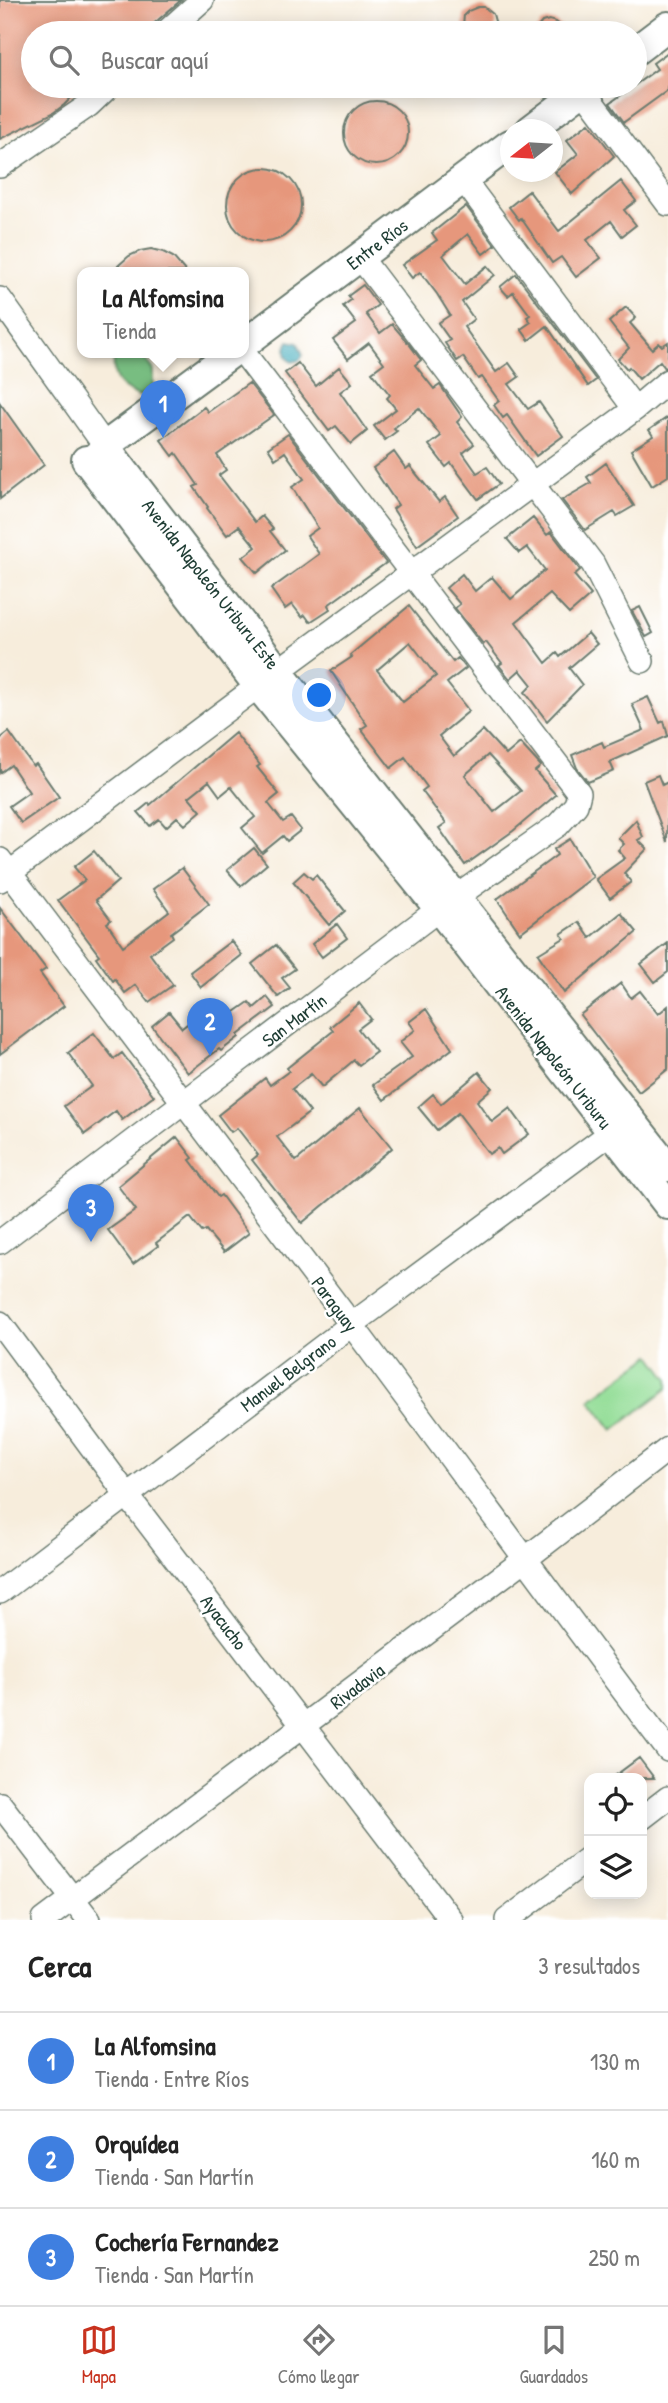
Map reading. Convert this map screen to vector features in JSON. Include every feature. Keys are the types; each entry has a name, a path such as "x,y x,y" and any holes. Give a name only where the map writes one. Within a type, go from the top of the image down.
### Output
{"main road":[{"path":"647,42 668,26"},
{"path":"544,119 572,98"},
{"name":"Entre Ríos","path":"249,340 500,151"},
{"path":"96,453 225,358"},
{"name":"Avenida Napoleón Uriburu Este","path":"96,453 268,679 448,903"},
{"name":"Avenida Napoleón Uriburu","path":"448,903 612,1132 668,1205"},
{"name":"Avenida Napoleón Uriburu","path":"448,903 668,1167"}],"street":[{"path":"178,21 202,0"},
{"path":"0,166 96,98"},
{"path":"592,98 668,204"},
{"path":"463,179 635,408"},
{"path":"360,257 593,564 642,661"},
{"name":"Avenida Napoleón Uriburu Este","path":"0,299 96,453"},
{"path":"248,358 412,572"},
{"path":"3,871 533,484 668,381"},
{"name":"San Martín","path":"0,1242 448,903 558,825 576,805 579,793 412,572"},
{"name":"Paraguay","path":"3,871 351,1325 668,1750"},
{"name":"Manuel Belgrano","path":"0,1592 351,1325 612,1132"},
{"name":"Ayacucho","path":"0,1323 127,1495 451,1920"},
{"name":"Rivadavia","path":"44,1920 524,1560 668,1448"},
{"path":"647,1814 668,1798"},
{"path":"0,1804 89,1920"},
{"path":"507,1920 584,1862"}],"green space":[{"path":"114,358 144,358 153,370 153,386 139,396 120,385 114,368"},
{"path":"651,1355 668,1378 668,1388 613,1430 590,1400"}],"water":[{"path":"289,341 298,343 303,355 300,360 292,362 286,355"}],"building":[{"path":"0,0 181,0 157,21 21,21 21,98 71,98 53,113 0,139"},
{"path":"484,7 493,14 495,21 463,21 468,11"},
{"path":"668,52 668,90 624,122 610,103 617,98 647,98 647,76 657,69 653,63"},
{"path":"376,101 394,107 402,115 408,133 402,151 394,159 376,165 358,159 350,151 344,133 350,115 358,107"},
{"path":"589,123 614,156 572,194 563,182 563,166 578,154 567,140"},
{"path":"264,168 278,171 290,179 298,191 301,205 298,219 290,231 278,239 264,242 250,239 238,231 230,219 227,205 230,191 238,179 250,171"},
{"path":"621,181 636,201 624,210 636,225 622,236 611,221 587,240 601,258 576,277 561,257 552,263 521,218 519,220 509,207 529,191 559,231"},
{"path":"466,206 495,245 483,254 468,234 443,255 465,284 487,266 495,275 462,302 474,319 464,327 496,372 509,363 519,377 509,384 528,409 539,402 563,436 536,456 507,415 503,418 494,405 499,401 482,377 478,379 463,357 457,361 445,343 450,340 438,323 450,315 437,294 420,272 412,278 402,265 437,240 432,233"},
{"path":"151,249 163,252 173,257 182,267 117,267 140,251"},
{"path":"516,274 596,380 588,386 547,326 529,340 521,329 531,322 527,317 530,315 513,292 508,296 500,287"},
{"path":"363,285 378,305 366,314 380,333 392,324 409,344 421,360 415,365 434,389 440,385 462,417 457,422 474,444 463,453 477,473 487,467 499,484 478,499 451,463 446,467 429,445 441,436 419,408 394,428 397,431 385,440 374,426 396,409 387,398 390,395 372,372 384,363 369,343 348,359 333,340 356,323 343,306 351,300 348,296"},
{"path":"626,307 636,318 630,323 652,349 659,343 662,346 668,342 668,367 665,368 660,361 639,379 618,359 629,348 609,322"},
{"path":"298,363 316,386 339,367 352,383 340,392 367,431 351,444 336,426 329,431 285,373"},
{"path":"249,383 274,415 217,455 226,470 219,475 255,522 262,516 285,550 257,573 243,557 256,547 239,526 227,535 207,508 194,487 198,485 176,453 173,456 161,440 204,407 208,412"},
{"path":"0,403 44,465 0,499"},
{"path":"668,417 668,476 652,486 631,450 653,436 649,430"},
{"path":"288,434 386,563 328,605 330,609 310,622 305,615 302,617 292,604 285,609 271,589 319,554 307,536 318,528 292,487 304,479 285,452 275,459 268,448"},
{"path":"394,452 406,469 410,466 439,502 445,497 458,516 417,546 393,509 398,505 373,468"},
{"path":"606,463 634,506 617,516 614,512 585,530 562,500 591,483 587,477"},
{"path":"533,518 547,535 551,532 580,570 574,575 591,595 569,614 550,594 516,622 546,663 557,653 560,657 588,633 597,644 569,668 582,685 547,721 525,692 532,685 520,670 510,679 486,642 483,644 455,608 460,604 446,588 462,574 475,591 492,577 511,599 545,570 527,547 519,553 507,539"},
{"path":"409,606 453,662 458,658 466,668 447,683 469,711 439,736 454,756 483,730 506,755 520,743 541,766 535,771 556,795 513,831 465,865 439,828 446,823 422,791 427,787 405,757 391,768 361,729 367,725 331,671 352,657 350,655","holes":["410,642 436,676 403,702 377,670","488,755 521,791 494,812 465,775"]},
{"path":"640,607 653,633 646,637 632,611"},
{"path":"648,697 660,723 664,721 668,736 610,762 614,771 588,782 577,768 572,755 602,742 604,747 644,730 632,704"},
{"path":"9,732 59,797 21,823 9,806 29,792 11,765 0,773 0,739"},
{"path":"235,733 279,794 268,803 283,822 291,817 301,830 287,841 283,836 262,853 242,828 255,817 231,787 220,796 209,781 189,797 201,811 185,825 177,817 166,827 159,819 150,826 138,812 149,803 150,805"},
{"path":"658,775 662,785 668,782 667,842 644,781"},
{"path":"636,820 643,837 638,840 647,849 624,873 631,882 610,898 596,879 625,858 618,850 624,844 618,838"},
{"path":"570,839 593,877 520,933 497,899 557,855 554,849"},
{"path":"254,848 267,864 241,886 227,870"},
{"path":"94,851 118,881 96,900 111,920 107,923 123,946 169,911 153,889 182,868 209,904 171,933 173,937 150,954 173,985 149,1002 136,985 125,993 115,979 113,981 96,957 99,955 58,900 85,880 74,867"},
{"path":"304,872 312,879 316,875 345,911 329,925 293,882"},
{"path":"0,908 46,969 40,973 64,1006 0,1054"},
{"path":"621,913 637,932 564,993 538,954 564,938 561,934 579,922 590,938"},
{"path":"337,924 347,938 322,957 312,944"},
{"path":"231,941 242,955 201,987 190,972"},
{"path":"668,943 668,972 655,982 641,964"},
{"path":"276,945 295,969 282,978 290,988 278,997 252,964"},
{"path":"621,983 631,998 640,991 658,1014 668,1006 668,1069 639,1092 580,1015"},
{"path":"267,997 275,1007 221,1051 219,1049 188,1073 152,1026 169,1012 182,1028 207,1008 215,1019 227,1009 232,1014 249,1002 254,1008"},
{"path":"359,1003 371,1019 358,1029 376,1052 359,1065 354,1060 322,1087 311,1074 292,1089 310,1112 277,1137 296,1161 360,1108 392,1148 302,1223 252,1160 258,1155 237,1128 231,1132 218,1115 265,1078 270,1085 289,1071 287,1068 333,1031 330,1027"},
{"path":"426,1009 452,1049 384,1100 373,1085 412,1057 400,1042 415,1030 409,1022"},
{"path":"94,1033 114,1059 122,1053 154,1096 122,1120 116,1111 85,1134 64,1106 92,1086 68,1053"},
{"path":"479,1072 492,1088 477,1101 492,1122 510,1108 529,1134 502,1154 498,1148 489,1154 458,1113 437,1130 418,1107 433,1094 441,1104"},
{"path":"177,1137 193,1158 190,1160 218,1197 221,1195 249,1233 224,1252 206,1230 202,1232 190,1217 133,1264 108,1230 136,1210 118,1186"},
{"path":"639,1758 654,1778 647,1778 647,1773 619,1773"}],"place":[{"name":"La Alfomsina","path":"163,438"},
{"name":"Orquídea","path":"210,1056"},
{"name":"Cochería Fernandez","path":"91,1242"}]}
